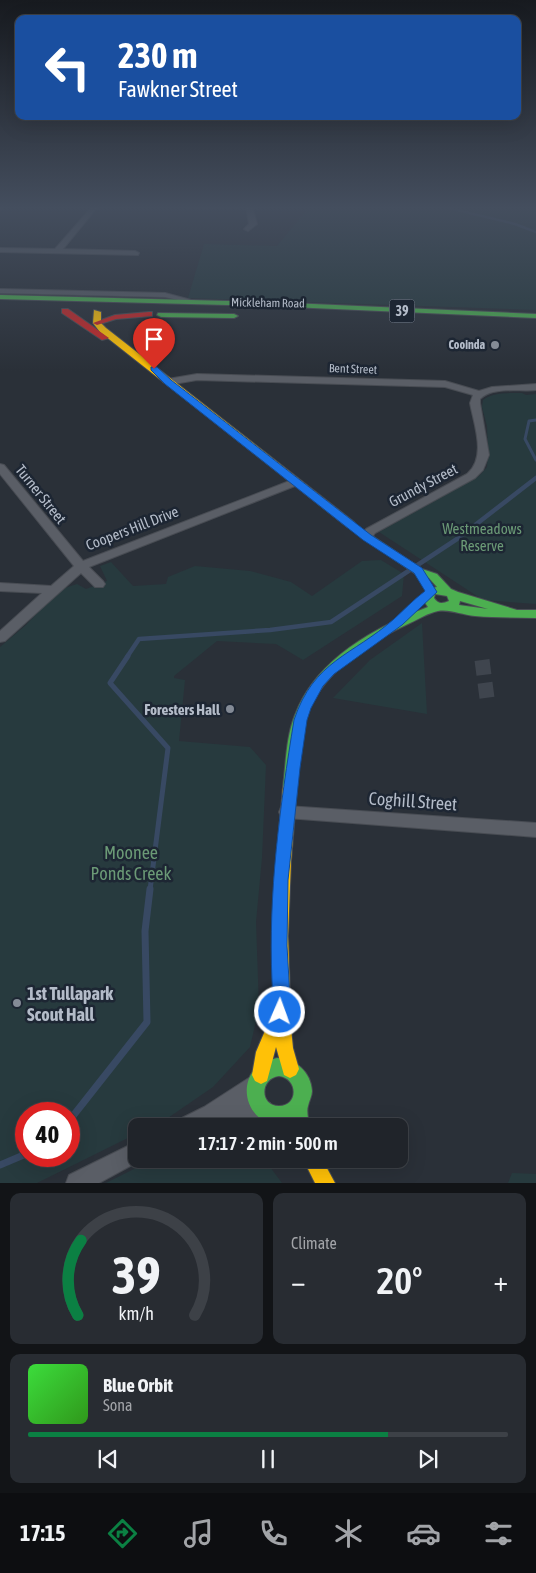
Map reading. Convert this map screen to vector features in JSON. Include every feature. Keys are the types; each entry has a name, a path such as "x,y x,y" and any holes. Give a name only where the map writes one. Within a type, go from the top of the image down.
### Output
{"street":[{"name":"Mickleham Road","path":"0,291 165,295 191,301"},
{"name":"Mickleham Road","path":"0,297 191,301 536,316"},
{"path":"98,300 94,316 84,326 126,348"},
{"name":"Mickleham Road","path":"84,326 61,311 94,316 150,314 252,316 265,310 268,304"},
{"path":"268,304 269,310 274,313 296,317"},
{"path":"435,312 444,316 446,320"},
{"path":"94,316 126,348 168,382 367,537 418,571 432,576 456,600 444,607 420,612 398,622 329,671 309,697 300,720 287,812 279,907 278,946 282,998 280,1012 282,1043 290,1069 300,1079 302,1086 303,1093 298,1106 299,1118"},
{"name":"Mickleham Road","path":"323,318 536,322"},
{"name":"Bent Street","path":"168,382 197,377 435,384 463,388 479,394 491,390 536,387"},
{"name":"Grundy Street","path":"367,537 370,531 471,476 478,470 484,455 474,403 475,398 479,394"},
{"name":"Turner Street","path":"0,467 81,566 99,584"},
{"name":"Coopers Hill Drive","path":"0,638 81,566 296,482"},
{"path":"418,571 430,594 429,601 444,607 474,612 536,614"},
{"path":"0,587 52,590"},
{"path":"398,622 411,608 438,590 513,612"},
{"name":"Coghill Street","path":"287,812 536,830"},
{"path":"269,1116 259,1104 257,1097 265,1052 280,1012"},
{"path":"203,1118 274,1067 290,1069"},
{"path":"211,1114 240,1110 269,1116 288,1114 298,1106"},
{"path":"77,1183 128,1156"},
{"path":"316,1168 325,1183"}],"green space":[{"path":"199,261 536,261 536,310 188,298"},
{"name":"Westmeadows Reserve","path":"522,393 526,395 536,394 536,604 483,600 379,532 479,476 487,467 488,451 487,426 482,407 483,400 497,394"},
{"name":"Moonee Ponds Creek","path":"381,560 404,574 402,596 303,660 276,644 217,641 174,676 174,678 185,680 179,741 250,747 266,765 262,858 256,922 259,1008 250,1047 213,1087 168,1118 128,1118 128,1138 80,1162 80,1102 15,1102 15,1167 69,1167 37,1183 0,1183 0,647 26,625 59,590 77,584 86,589 107,581 100,566 111,562 133,586 166,584 168,577 195,566 250,571 291,582 312,596 362,561"},
{"path":"422,623 427,714 333,698 370,660"},
{"path":"136,1168 271,1168 282,1183 106,1183"},
{"path":"512,1173 536,1174 536,1183 508,1183"}],"waterway":[{"name":"Moonee Ponds Creek","path":"536,420 529,421 525,439 536,460"},
{"name":"Moonee Ponds Creek","path":"127,657 139,639 270,630 331,622 457,539 536,478"},
{"name":"Moonee Ponds Creek","path":"128,656 110,683 168,748 150,890"},
{"name":"Moonee Ponds Creek","path":"80,1107 147,1022 145,931 150,889"},
{"name":"Moonee Ponds Creek","path":"0,1165 15,1159"}],"tunnel":[{"path":"482,660 487,698"}],"traffic: fast":[{"path":"0,297 268,304 536,316"},
{"path":"161,315 234,316"},
{"path":"350,524 418,571 433,576 447,591"},
{"path":"454,595 455,603 444,608 433,605 428,598 431,592 443,590 513,612"},
{"path":"290,787 295,742 301,715 310,696 323,678 339,662 378,635 419,614 438,607"},
{"path":"450,607 474,612 536,614"},
{"path":"279,1067 288,1069 296,1074 301,1082 303,1091 301,1100 296,1108 288,1113 279,1115 270,1113 262,1108 257,1100 255,1091 257,1082 262,1074 270,1069 279,1067"},
{"path":"298,1106 299,1118"}],"traffic: slow":[{"path":"97,312 97,323 103,330 350,524"},
{"path":"290,787 283,861 280,961 282,1028 290,1069"},
{"path":"261,1075 265,1052 278,1018"},
{"path":"317,1168 325,1183"}],"traffic: jam":[{"path":"65,311 105,338"},
{"path":"97,323 115,317 149,314"}],"place":[{"name":"Cooinda","path":"495,345"},
{"name":"Foresters Hall","path":"230,709"},
{"name":"1st Tullapark Scout Hall","path":"17,1003"}],"route":[{"path":"154,369 168,382 367,537 418,571 431,592 411,608 398,622 329,671 318,683 304,708 300,720 293,768 280,880 278,946 282,998 280,1012"}]}
